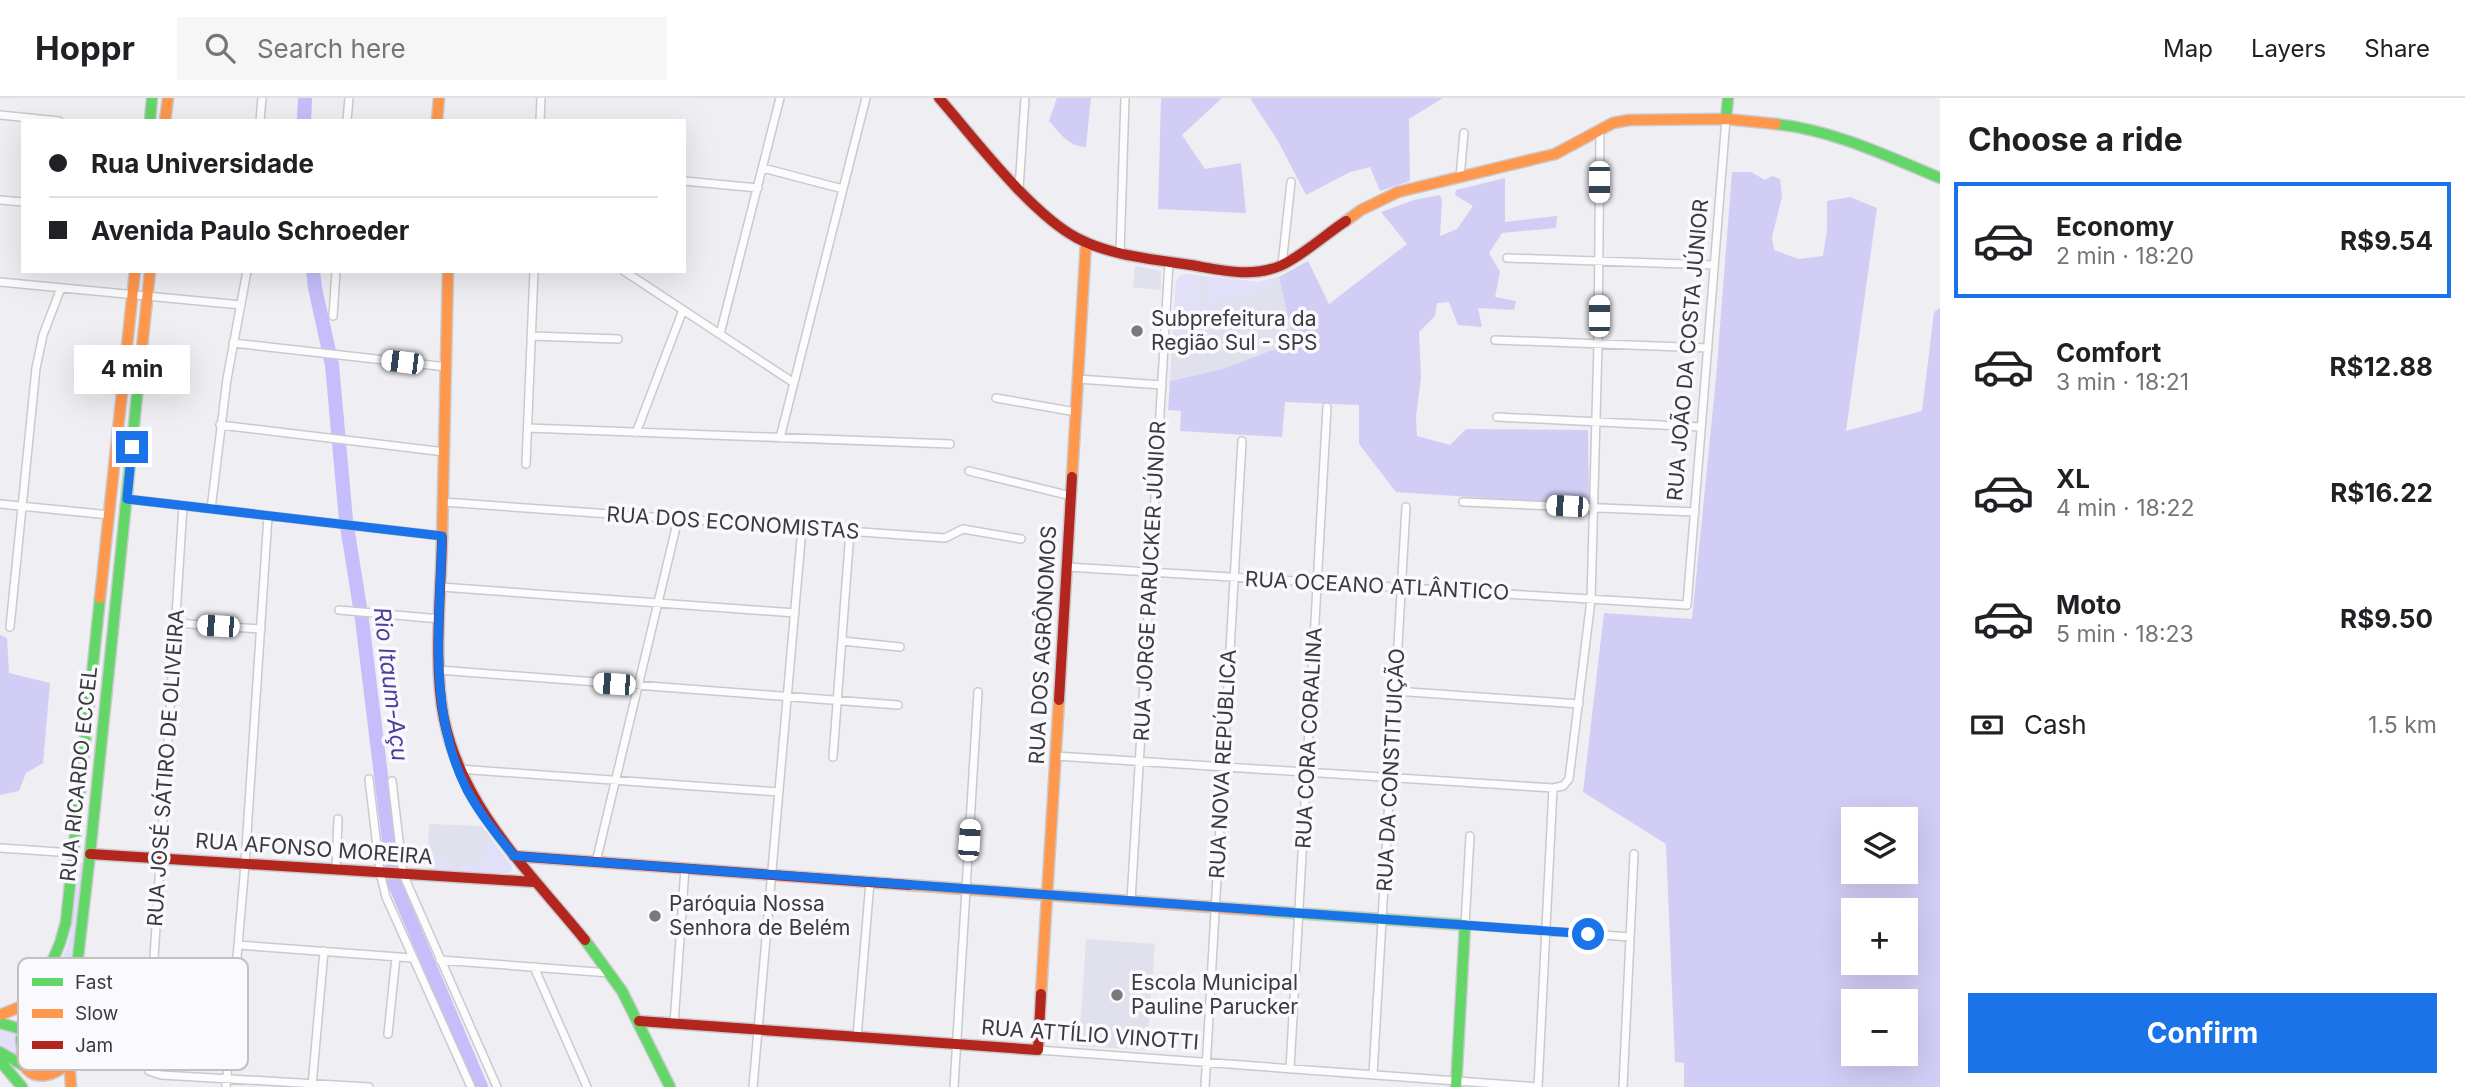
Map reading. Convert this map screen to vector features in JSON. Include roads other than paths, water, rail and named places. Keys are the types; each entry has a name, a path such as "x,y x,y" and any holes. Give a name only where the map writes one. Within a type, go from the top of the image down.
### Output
{"street":[{"path":"150,119 152,98"},
{"path":"165,119 168,98"},
{"path":"260,119 262,98"},
{"path":"347,119 348,98"},
{"path":"437,119 439,98"},
{"path":"540,119 541,98"},
{"path":"720,334 780,98"},
{"path":"780,439 866,98"},
{"path":"939,98 1019,189 1048,217 1086,242 1119,254 1247,273 1261,272 1282,265 1371,204 1405,190 1555,155 1613,123 1629,120 1726,119 1780,123 1825,133 1940,178"},
{"path":"1019,189 1025,98"},
{"path":"1119,254 1125,98"},
{"name":"RUA JOÃO DA COSTA JÚNIOR","path":"1687,606 1728,98"},
{"path":"0,115 39,119"},
{"path":"1056,756 1553,788 1563,786 1569,779 1591,600 1597,422 1600,130"},
{"path":"1460,177 1464,133"},
{"path":"762,168 843,189"},
{"path":"686,181 758,188"},
{"path":"1282,265 1291,182"},
{"path":"0,200 21,202"},
{"name":"RUA DOS AGRÔNOMOS","path":"1038,1051 1086,242"},
{"path":"1507,258 1714,265"},
{"name":"RUA JORGE PARUCKER JÚNIOR","path":"1131,901 1169,262"},
{"name":"RUA RICARDO ECCEL","path":"53,958 63,933 73,857 135,273"},
{"name":"RUA RICARDO ECCEL","path":"79,958 150,273"},
{"path":"211,509 220,425 247,273"},
{"path":"333,316 336,273"},
{"path":"448,273 439,670 444,724 458,769 473,802 534,882 610,973 639,1021 670,1087"},
{"path":"526,464 534,273"},
{"path":"627,273 794,383"},
{"path":"0,282 241,305"},
{"path":"10,627 39,352 61,288"},
{"path":"636,433 683,310"},
{"path":"531,336 618,339"},
{"path":"1495,340 1708,348"},
{"path":"233,343 447,367"},
{"path":"1078,380 1162,385"},
{"path":"996,398 1076,412"},
{"name":"RUA CORA CORALINA","path":"1290,1069 1328,407"},
{"path":"1497,417 1701,427"},
{"path":"220,425 445,452"},
{"path":"528,428 950,444"},
{"name":"RUA NOVA REPÚBLICA","path":"1205,1087 1242,441"},
{"path":"969,471 1071,496"},
{"path":"127,499 442,536"},
{"name":"RUA DOS ECONOMISTAS","path":"443,502 944,538 963,530 1021,539"},
{"path":"1463,502 1695,512"},
{"path":"0,504 110,516"},
{"name":"RUA JOSÉ SÁTIRO DE OLIVEIRA","path":"154,958 183,506"},
{"name":"RUA DA CONSTITUIÇÃO","path":"1373,1075 1406,507"},
{"path":"237,958 246,864 268,516"},
{"path":"596,862 678,519"},
{"path":"754,1087 802,528"},
{"path":"833,757 850,531"},
{"name":"RUA OCEANO ATLÂNTICO","path":"1067,567 1687,606"},
{"path":"441,587 795,613"},
{"path":"339,610 440,620"},
{"path":"176,622 261,629"},
{"path":"842,640 900,647"},
{"path":"439,670 898,705"},
{"path":"1395,691 1579,704"},
{"path":"954,1087 978,692"},
{"path":"458,769 779,792"},
{"path":"369,779 392,873 440,960 498,1087"},
{"path":"392,781 392,873 386,897 471,1087"},
{"path":"1538,1087 1553,788"},
{"path":"336,870 338,819"},
{"path":"1456,1084 1470,836"},
{"path":"0,848 73,857 90,854"},
{"name":"RUA AFONSO MOREIRA","path":"90,854 534,882"},
{"path":"1623,1087 1634,854"},
{"path":"514,856 1630,937"},
{"path":"674,1024 685,869"},
{"path":"857,1037 870,882"},
{"path":"238,945 412,958"},
{"path":"312,1085 324,951"},
{"path":"388,1034 396,957"},
{"path":"440,960 610,973"},
{"path":"534,967 587,1087"},
{"path":"0,1015 18,1008"},
{"name":"RUA ATTÍLIO VINOTTI","path":"639,1021 1373,1075 1456,1084 1538,1087"},
{"path":"0,1023 18,1028"},
{"path":"0,1052 18,1064"},
{"path":"0,1061 22,1087"},
{"path":"26,1070 31,1087"},
{"path":"27,1070 37,1079 50,1080 62,1074 63,1070"},
{"name":"RUA JOSÉ SÁTIRO DE OLIVEIRA","path":"148,1070 161,1075 226,1083"},
{"path":"226,1083 369,1087"}],"waterway":[{"name":"Rio Itaum-Açu","path":"304,119 305,98"},
{"name":"Rio Itaum-Açu","path":"313,273 332,365 346,520 362,620 394,882 481,1087"}],"place":[{"name":"Subprefeitura da Região Sul - SPS","path":"1137,331"},
{"name":"Paróquia Nossa Senhora de Belém","path":"655,916"},
{"name":"Escola Municipal Pauline Parucker","path":"1117,995"}]}
